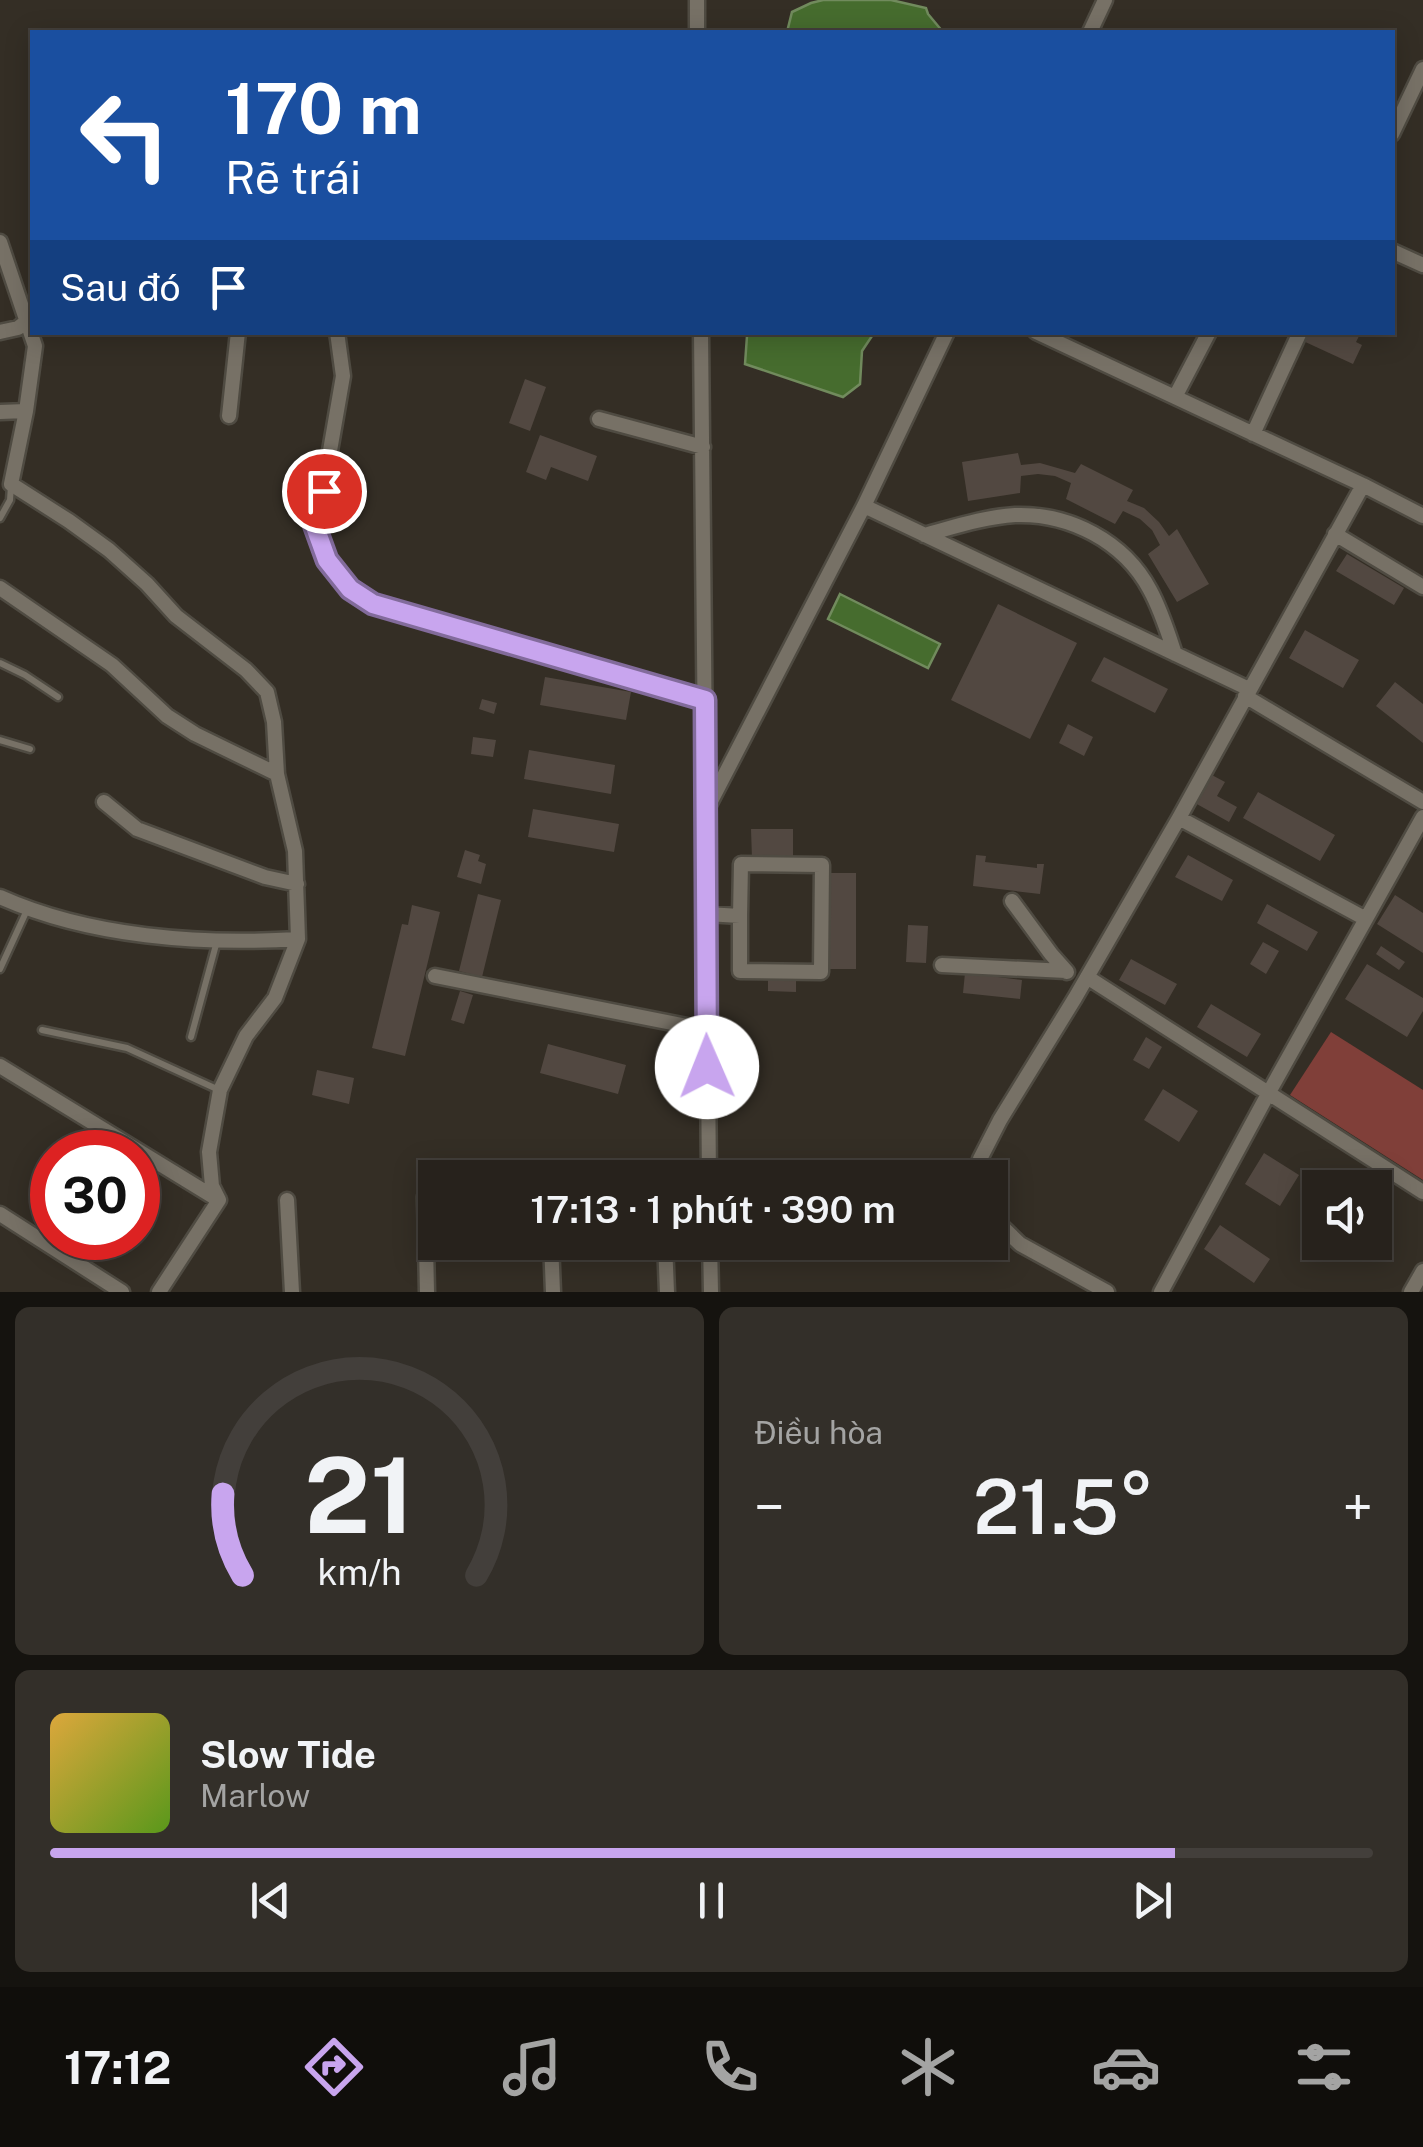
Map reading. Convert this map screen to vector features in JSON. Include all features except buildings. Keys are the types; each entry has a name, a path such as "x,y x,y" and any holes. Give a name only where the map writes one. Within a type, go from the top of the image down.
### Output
{"street":[{"path":"697,30 698,0"},
{"path":"1091,30 1105,0"},
{"path":"1395,128 1423,69"},
{"path":"0,242 30,320 0,332"},
{"path":"1395,251 1423,264"},
{"path":"33,335 35,346 26,411 11,484 70,520 109,550 176,616 246,670 267,692 274,722 277,774 295,851 298,939 275,998 246,1036 220,1090 208,1152 212,1186 219,1200"},
{"path":"228,416 238,335"},
{"path":"336,335 343,376 324,491 314,524 327,560 350,589 373,604 705,700"},
{"path":"701,335 709,1160"},
{"path":"707,808 864,506 946,335"},
{"path":"1042,335 1423,516"},
{"path":"1174,397 1207,335"},
{"path":"1253,434 1299,335"},
{"path":"0,412 26,411"},
{"path":"599,419 703,447"},
{"path":"980,1160 1179,818 1362,485"},
{"path":"864,506 1175,654 1247,693 1423,802"},
{"path":"924,535 1015,515 1081,526 1112,546 1143,578 1175,654"},
{"path":"1335,534 1423,587"},
{"path":"0,588 112,666 167,716 277,774"},
{"path":"104,802 136,829 264,877 297,884"},
{"path":"1179,818 1366,919"},
{"path":"1161,1292 1423,818"},
{"path":"740,864 822,864 821,972 740,971 740,916 740,864"},
{"path":"0,897 28,909 130,934 263,941 298,939"},
{"path":"1012,900 1066,971 1258,1085 1423,1192"},
{"path":"706,914 740,916"},
{"path":"942,965 1066,971"},
{"path":"435,976 706,1030"},
{"path":"0,1066 219,1200"},
{"path":"165,1288 219,1200"},
{"path":"287,1200 292,1292"},
{"path":"0,1214 122,1292"},
{"path":"1008,1232 1020,1244 1107,1292"},
{"path":"425,1260 426,1292"},
{"path":"551,1260 552,1292"},
{"path":"665,1260 666,1292"},
{"path":"711,1260 712,1292"},
{"path":"1411,1292 1423,1271"}],"lane":[{"path":"0,518 10,500 11,484"},
{"path":"0,663 58,697"},
{"path":"0,740 30,749"},
{"path":"0,969 28,909"},
{"path":"190,1036 218,939"},
{"path":"42,1030 127,1048 220,1090"}],"shaded area":[{"path":"891,0 926,8 941,30 788,30 792,12 811,3"},
{"path":"873,335 862,351 860,384 843,397 745,364 747,336"},
{"path":"840,594 940,644 928,668 828,619"},
{"path":"1331,1032 1423,1090 1423,1180 1290,1095"}],"route":[{"path":"324,491 314,524 327,560 350,589 373,604 705,700 707,1067"}]}
